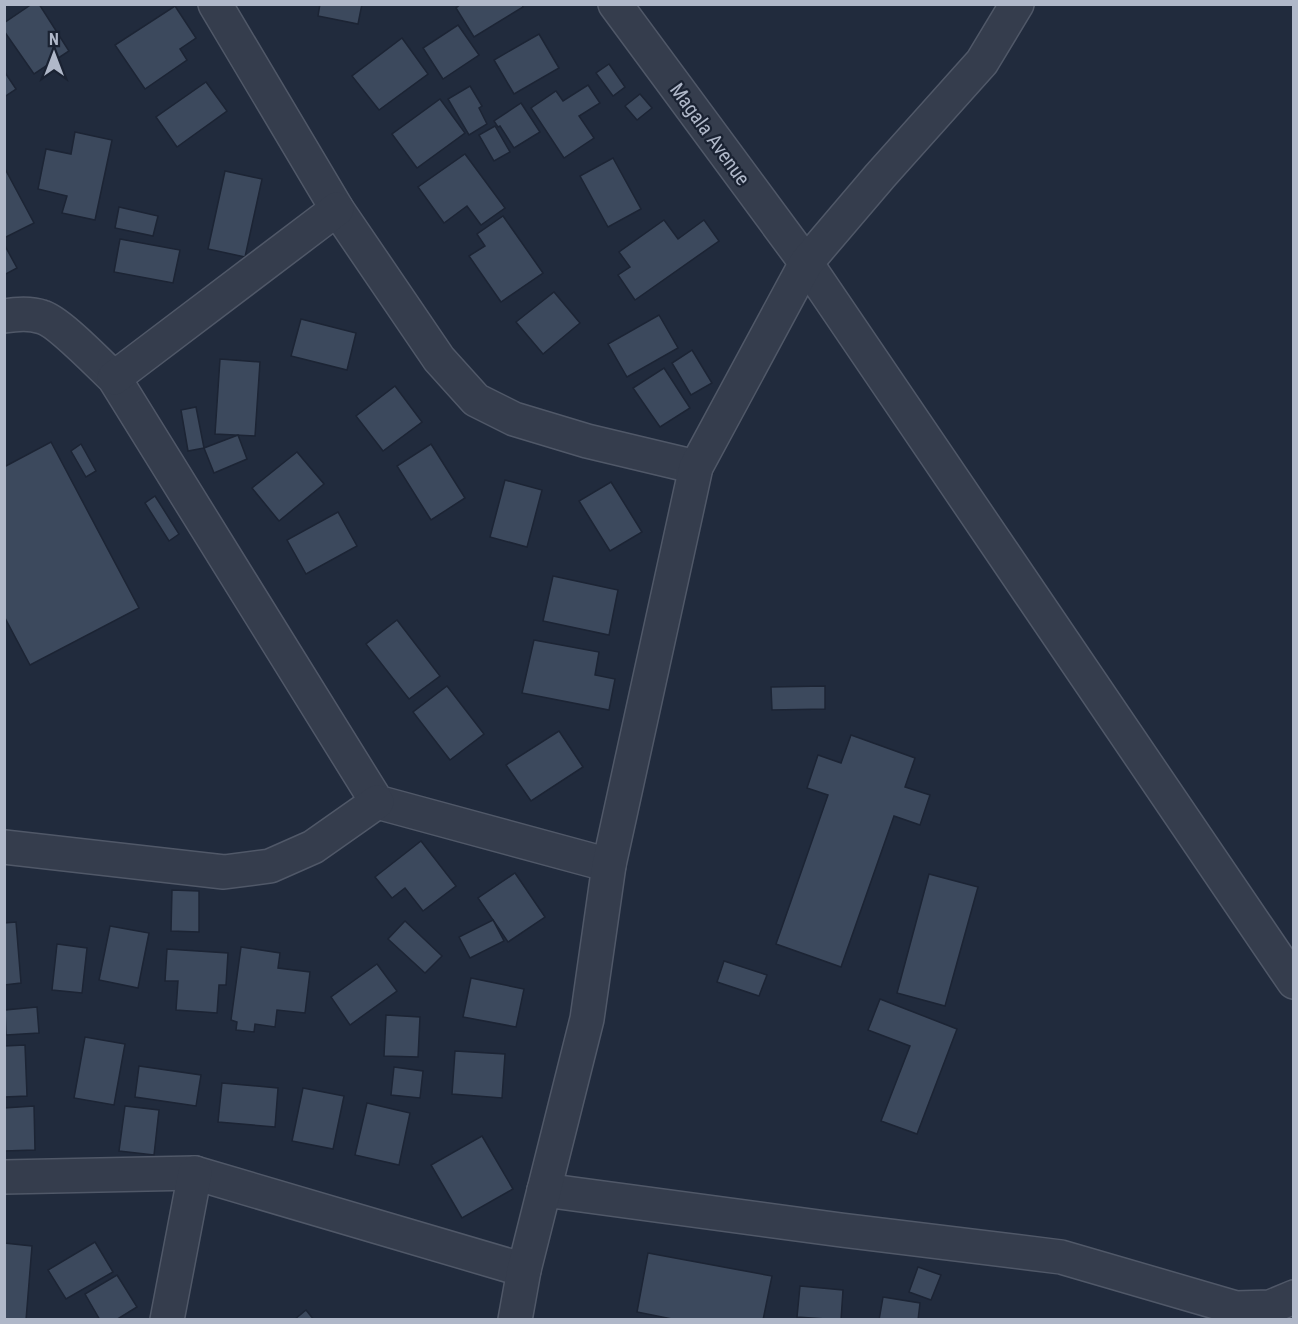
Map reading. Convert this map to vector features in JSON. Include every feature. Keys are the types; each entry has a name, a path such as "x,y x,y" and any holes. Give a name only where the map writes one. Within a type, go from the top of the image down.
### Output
{"street":[{"path":"215,4 337,209 439,360 476,400 514,419 587,441 696,467"},
{"name":"Magala Avenue","path":"615,4 806,263 1293,982"},
{"path":"515,1320 524,1270 587,1019 609,865 696,467 806,263 982,62 1017,4"},
{"path":"114,378 337,209"},
{"path":"4,316 16,314 43,317 72,338 114,378 377,802 609,865"},
{"path":"4,847 224,872 236,871 270,866 314,847 377,802"},
{"path":"4,1177 195,1173 524,1270"},
{"path":"167,1320 195,1173"},
{"path":"544,1190 829,1229 1061,1257 1236,1308 1270,1307 1293,1297"}],"building":[{"path":"32,4 39,4 69,51 34,74 4,31 4,23"},
{"path":"320,4 362,4 358,24 318,16"},
{"path":"461,4 522,4 523,7 474,37 456,8"},
{"path":"175,6 196,38 180,49 187,60 145,89 115,45"},
{"path":"458,25 479,55 443,79 423,48"},
{"path":"539,34 559,68 514,94 494,60"},
{"path":"402,38 428,74 379,110 352,76"},
{"path":"609,64 625,87 613,96 596,73"},
{"path":"4,71 16,89 4,97"},
{"path":"206,82 227,111 177,147 156,117"},
{"path":"588,85 600,103 579,116 594,138 564,158 531,108 556,91 563,101"},
{"path":"470,86 482,106 479,108 487,124 469,135 448,99"},
{"path":"640,94 652,108 637,120 625,106"},
{"path":"440,99 465,133 417,168 392,134"},
{"path":"521,103 540,132 514,148 500,126 498,127 494,121"},
{"path":"495,126 510,152 494,161 479,135"},
{"path":"75,132 112,140 95,220 62,213 67,196 38,189 46,149 71,154"},
{"path":"465,154 505,208 481,225 467,206 444,223 418,187"},
{"path":"613,158 641,209 608,227 580,176"},
{"path":"4,167 34,223 4,238"},
{"path":"225,171 262,179 245,257 208,249"},
{"path":"119,207 158,216 153,236 115,228"},
{"path":"503,216 543,273 501,302 469,256 485,246 477,234"},
{"path":"664,220 678,239 704,220 719,241 635,300 618,275 630,267 619,252"},
{"path":"120,239 180,250 173,283 114,272"},
{"path":"4,244 17,268 4,275"},
{"path":"554,292 580,323 543,354 516,322"},
{"path":"659,315 678,348 627,377 608,344"},
{"path":"301,319 356,333 347,370 291,356"},
{"path":"692,350 712,383 691,395 672,363"},
{"path":"220,359 260,362 255,436 215,434"},
{"path":"664,368 690,408 660,427 633,388"},
{"path":"395,386 422,422 383,451 356,416"},
{"path":"196,407 204,448 188,451 181,410"},
{"path":"238,435 247,459 214,473 204,448"},
{"path":"51,442 139,608 30,665 4,616 4,467"},
{"path":"81,444 96,471 86,477 71,451"},
{"path":"431,444 465,498 431,520 397,466"},
{"path":"297,452 324,484 279,521 252,488"},
{"path":"505,480 542,490 527,547 490,537"},
{"path":"611,482 642,532 610,551 579,501"},
{"path":"155,496 179,534 169,541 145,503"},
{"path":"338,512 357,546 306,574 287,540"},
{"path":"553,576 618,590 609,635 543,621"},
{"path":"397,620 440,676 409,699 366,644"},
{"path":"534,640 599,652 595,675 615,679 609,710 522,693"},
{"path":"447,686 484,734 450,760 413,712"},
{"path":"825,686 825,709 772,710 771,687"},
{"path":"559,731 583,767 531,801 506,765"},
{"path":"851,735 915,758 905,787 930,795 920,825 894,816 841,967 776,944 828,795 807,788 818,755 841,763"},
{"path":"421,841 456,886 423,911 405,888 392,898 375,877"},
{"path":"515,873 545,917 508,942 478,898"},
{"path":"929,874 978,887 945,1006 897,993"},
{"path":"172,890 199,891 199,932 171,931"},
{"path":"493,920 504,941 470,958 459,937"},
{"path":"405,921 442,956 425,973 388,939"},
{"path":"16,922 21,983 4,985 4,923"},
{"path":"110,926 149,933 138,988 99,980"},
{"path":"57,944 87,948 82,993 52,990"},
{"path":"241,947 280,953 278,968 310,972 305,1013 277,1010 275,1027 255,1024 254,1032 236,1030 237,1022 231,1020"},
{"path":"167,949 228,953 226,985 219,985 217,1013 176,1010 178,981 165,981"},
{"path":"724,961 767,975 759,996 717,982"},
{"path":"377,964 397,991 350,1025 331,997"},
{"path":"471,978 524,989 516,1027 463,1017"},
{"path":"880,999 957,1029 917,1134 881,1121 910,1046 868,1030"},
{"path":"37,1007 39,1033 6,1035 5,1010"},
{"path":"386,1015 420,1017 418,1057 384,1056"},
{"path":"85,1037 125,1044 114,1105 74,1098"},
{"path":"25,1045 27,1096 4,1097 4,1046"},
{"path":"455,1051 505,1054 502,1098 452,1094"},
{"path":"139,1066 201,1075 196,1106 135,1097"},
{"path":"394,1067 423,1071 420,1098 391,1095"},
{"path":"222,1083 278,1088 275,1127 218,1122"},
{"path":"303,1088 344,1096 333,1149 292,1141"},
{"path":"367,1103 410,1113 399,1165 355,1155"},
{"path":"34,1106 35,1150 4,1151 4,1108"},
{"path":"125,1106 159,1110 154,1155 119,1151"},
{"path":"482,1136 513,1189 462,1218 431,1165"},
{"path":"95,1242 113,1272 66,1299 48,1270"},
{"path":"4,1243 32,1246 26,1320 4,1320"},
{"path":"648,1253 772,1276 763,1320 677,1320 637,1312"},
{"path":"918,1267 941,1275 931,1300 909,1292"},
{"path":"117,1275 137,1307 116,1320 100,1320 85,1294"},
{"path":"800,1286 843,1290 841,1320 797,1317"},
{"path":"883,1297 920,1303 918,1320 879,1320"},
{"path":"306,1310 314,1320 294,1320"}]}
